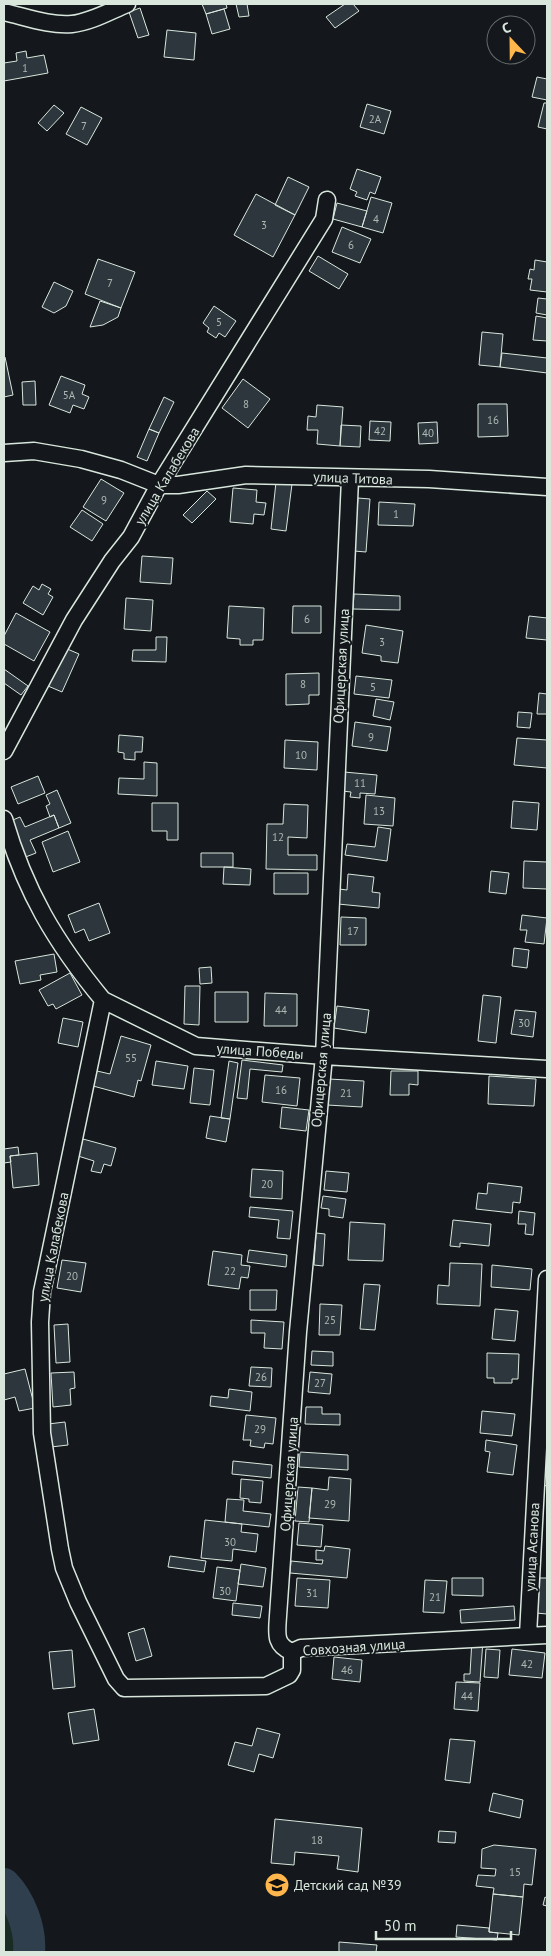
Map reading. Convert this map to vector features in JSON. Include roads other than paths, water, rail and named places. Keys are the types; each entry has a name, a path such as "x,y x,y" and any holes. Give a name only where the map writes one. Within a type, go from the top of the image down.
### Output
{"street":[{"path":"4,12 54,23 73,24 92,19 127,4"},
{"name":"улица Калабекова","path":"4,751 74,620 112,561 131,537 159,485 324,219 327,200"},
{"path":"4,453 34,451 81,459 121,470 159,485"},
{"name":"улица Титова","path":"159,485 178,485 246,475 429,480 547,487"},
{"name":"Офицерская улица","path":"292,1652 283,1648 278,1642 278,1616 298,1332 324,1056 350,479"},
{"path":"4,819 13,849 34,900 57,940 103,1000"},
{"name":"улица Калабекова","path":"103,1000 42,1292 40,1322 42,1433 64,1568 116,1679 124,1688"},
{"name":"улица Победы","path":"103,1000 196,1046 324,1056 547,1069"},
{"name":"улица Асанова","path":"528,1635 547,1279"},
{"name":"Совхозная улица","path":"124,1688 266,1686 289,1675 292,1670 292,1652 312,1647 547,1635"}],"waterway":[{"path":"4,1884 15,1898 23,1915 28,1934 29,1952"}],"place":[{"name":"Детский сад №39","path":"277,1885"}]}
